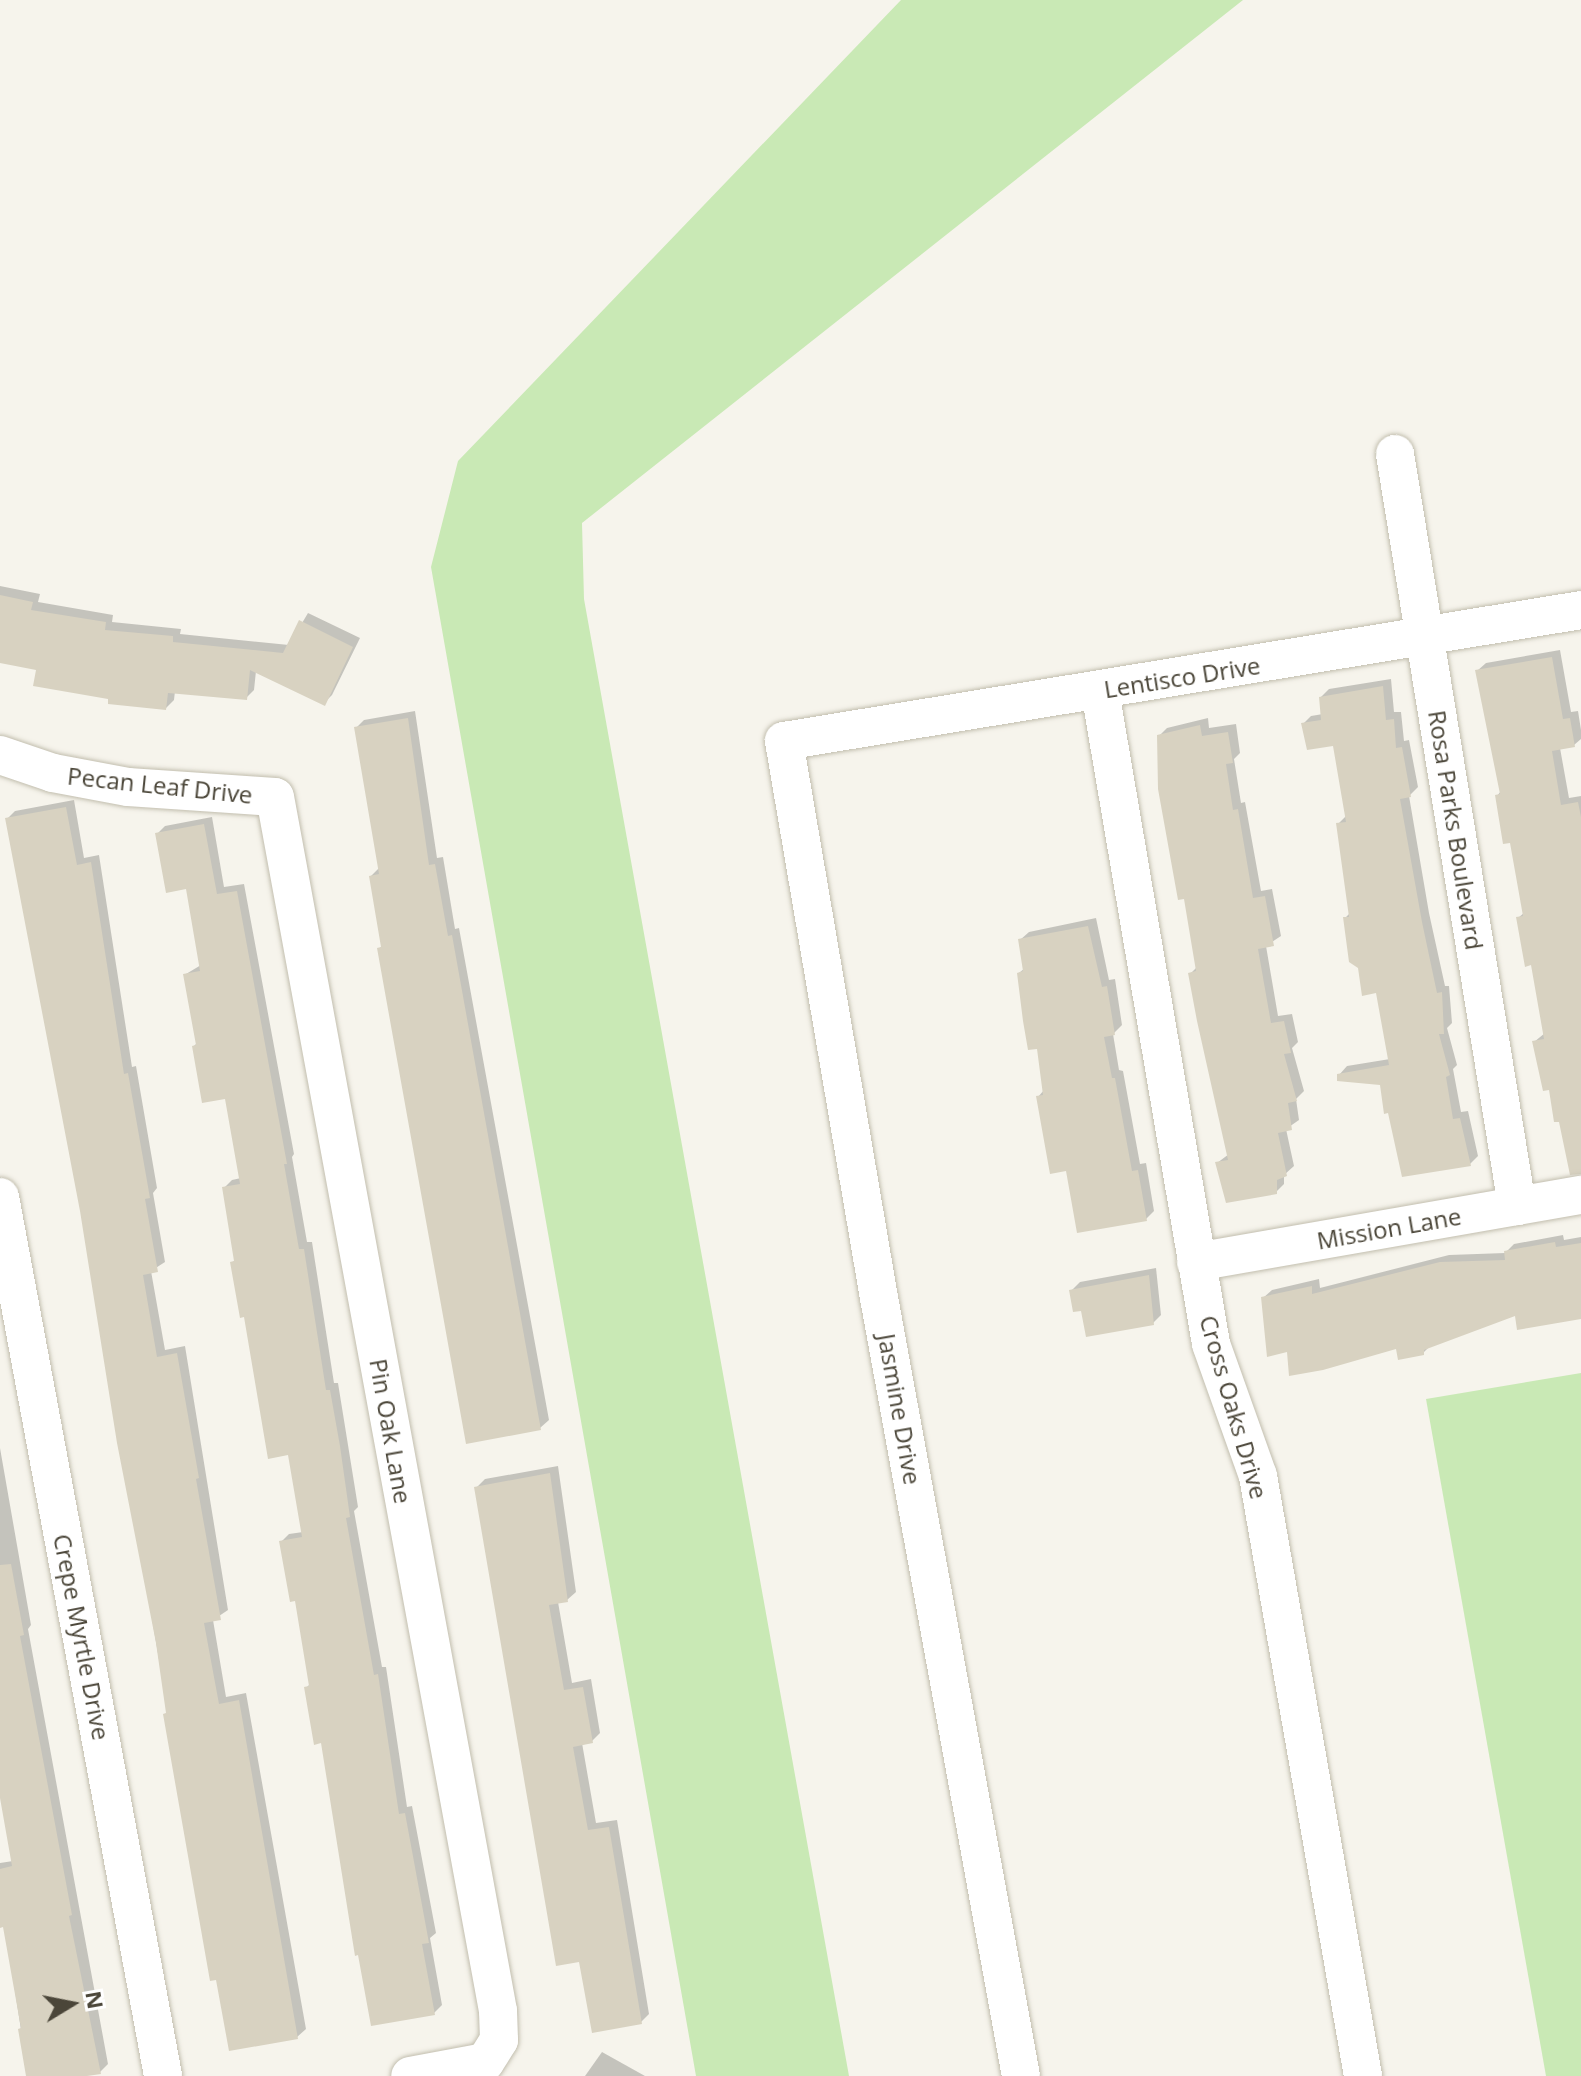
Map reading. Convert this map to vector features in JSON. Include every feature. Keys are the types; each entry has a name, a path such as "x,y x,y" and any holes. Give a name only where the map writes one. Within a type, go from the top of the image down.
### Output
{"street":[{"name":"Rosa Parks Boulevard","path":"1395,454 1517,1206"},
{"name":"Lentisco Drive","path":"784,741 1581,610"},
{"name":"Cross Oaks Drive","path":"1100,691 1211,1344 1258,1476 1363,2076"},
{"name":"Jasmine Drive","path":"784,741 879,1298 1021,2076"},
{"name":"Pecan Leaf Drive","path":"0,755 53,773 128,787 275,797"},
{"name":"Pin Oak Lane","path":"275,797 498,2011 499,2040 485,2062 410,2076"},
{"name":"Mission Lane","path":"1196,1262 1581,1195"},
{"name":"Crepe Myrtle Drive","path":"0,1197 163,2076"}],"green space":[{"path":"901,0 1243,0 582,523 584,599 849,2076 696,2076 431,567 458,461"},
{"path":"1581,1373 1581,2076 1546,2076 1426,1399"}],"building":[{"path":"0,595 33,602 31,610 106,622 105,630 173,636 173,642 283,653 299,620 353,647 325,706 250,670 247,700 168,693 166,710 108,704 108,699 33,686 36,670 0,663"},
{"path":"1552,657 1563,719 1570,718 1575,747 1552,751 1561,805 1578,802 1581,817 1581,1174 1570,1175 1559,1122 1554,1122 1549,1090 1543,1091 1532,1041 1544,1039 1531,965 1525,967 1516,917 1523,916 1510,843 1503,844 1495,795 1500,794 1475,670"},
{"path":"1383,686 1386,720 1394,719 1396,748 1402,747 1411,797 1400,799 1437,993 1442,992 1444,1034 1439,1034 1450,1075 1446,1077 1453,1119 1460,1118 1471,1166 1402,1177 1388,1113 1384,1114 1380,1085 1337,1081 1337,1074 1389,1065 1376,993 1362,996 1358,968 1349,962 1343,917 1349,917 1336,823 1346,822 1333,746 1307,750 1301,723 1321,720 1319,697"},
{"path":"408,718 429,865 435,864 448,936 452,935 541,1430 466,1444 377,948 381,947 369,876 379,874 354,727"},
{"path":"1200,725 1202,736 1228,732 1233,763 1226,764 1233,810 1238,809 1253,898 1265,896 1274,946 1258,949 1271,1023 1284,1021 1291,1053 1284,1054 1297,1101 1288,1103 1292,1130 1278,1133 1287,1176 1277,1180 1277,1194 1226,1203 1215,1162 1228,1160 1188,973 1196,971 1184,899 1178,900 1158,789 1157,735"},
{"path":"66,807 77,865 91,862 124,1074 128,1073 150,1198 145,1199 158,1272 143,1275 157,1357 177,1353 199,1478 196,1479 221,1620 204,1623 219,1704 239,1700 298,2039 229,2051 216,1980 210,1981 163,1714 166,1713 156,1643 117,1443 80,1211 5,818"},
{"path":"204,824 217,894 237,891 287,1164 284,1164 299,1249 304,1249 326,1390 330,1390 340,1446 350,1517 346,1518 374,1675 378,1674 399,1814 405,1813 429,1943 422,1944 435,2015 371,2026 358,1955 355,1956 321,1743 314,1745 304,1687 309,1686 295,1601 290,1602 279,1541 302,1537 288,1455 268,1459 244,1317 240,1318 230,1262 234,1261 222,1187 240,1184 225,1099 202,1103 192,1046 196,1045 183,974 200,971 186,889 166,893 155,833"},
{"path":"1088,926 1102,987 1107,986 1115,1035 1104,1037 1132,1171 1138,1170 1147,1221 1077,1233 1066,1171 1050,1174 1036,1096 1043,1095 1037,1049 1028,1050 1023,1021 1017,973 1023,971 1018,939"},
{"path":"1555,1242 1556,1247 1581,1243 1581,1319 1517,1330 1515,1316 1424,1350 1424,1355 1398,1360 1396,1349 1323,1370 1289,1376 1287,1352 1267,1357 1261,1297 1312,1286 1312,1294 1440,1262 1505,1260 1504,1251"},
{"path":"1149,1275 1154,1325 1086,1337 1081,1311 1073,1312 1069,1290"},
{"path":"550,1473 568,1602 549,1605 564,1690 583,1687 593,1743 573,1747 588,1830 609,1827 642,2024 592,2033 579,1962 556,1966 474,1487"},
{"path":"11,1564 24,1635 20,1636 72,1915 69,1916 101,2074 26,2076 18,2029 21,2028 3,1927 0,1928 0,1869 12,1866 0,1798 0,1565"}]}
